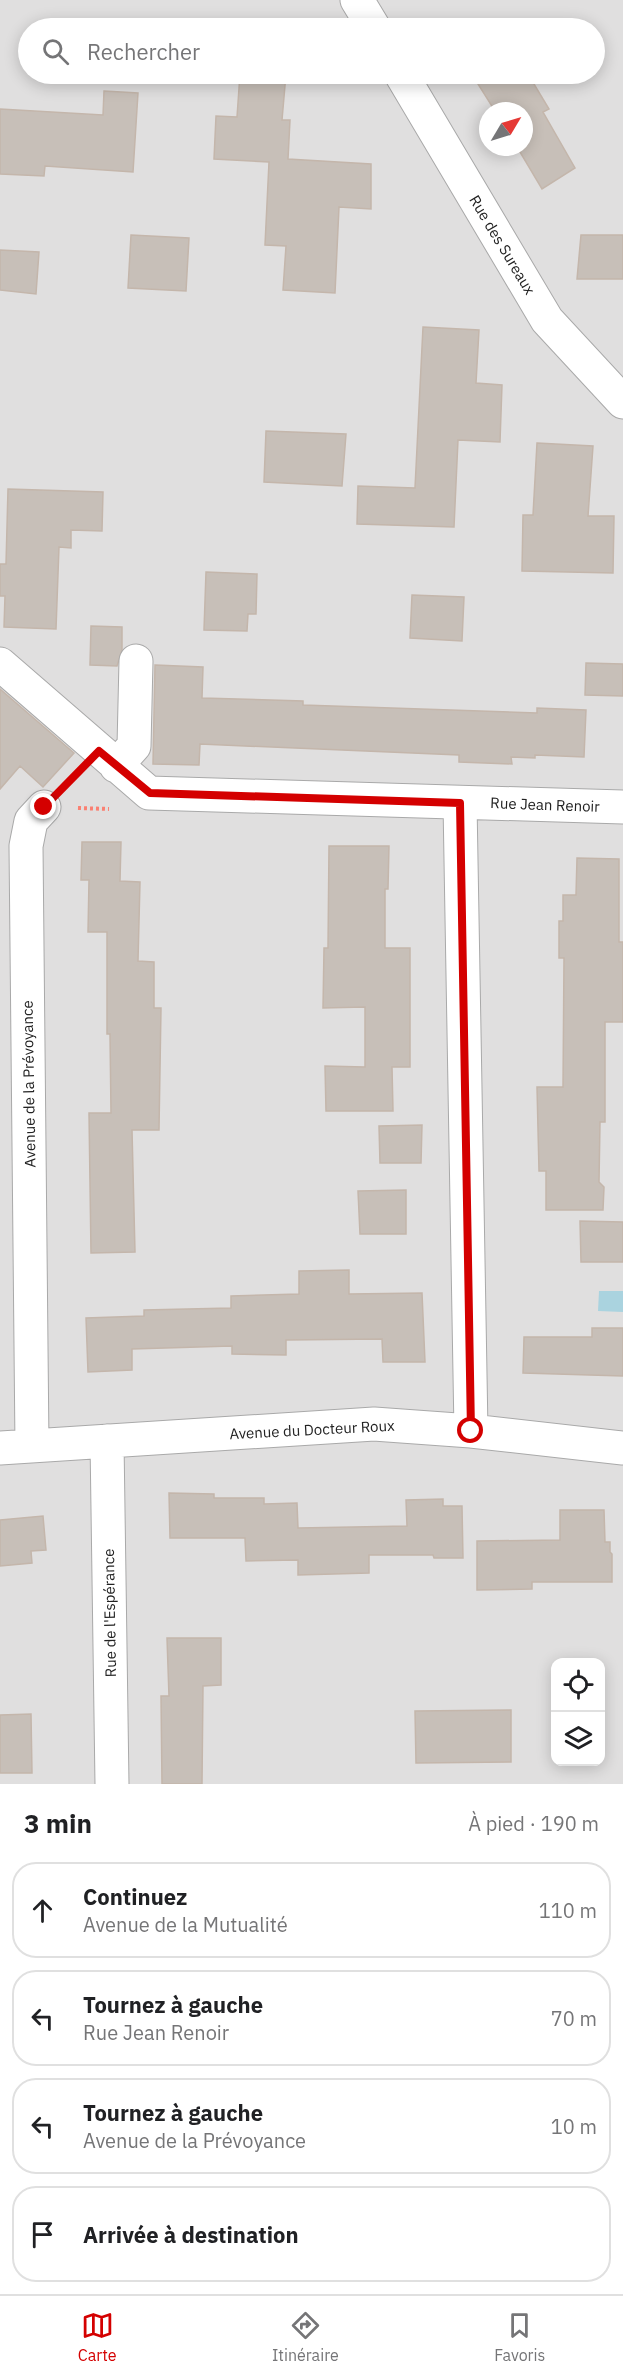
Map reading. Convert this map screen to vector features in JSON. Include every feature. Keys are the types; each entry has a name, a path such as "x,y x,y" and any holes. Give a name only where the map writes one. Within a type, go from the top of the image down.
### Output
{"street":[{"path":"357,0 368,18"},
{"name":"Rue des Sureaux","path":"407,84 547,321 623,402"},
{"path":"116,765 134,746 136,661"},
{"name":"Rue Jean Renoir","path":"0,664 150,793 623,807"},
{"path":"460,803 471,1431"},
{"name":"Avenue de la Prévoyance","path":"32,1446 26,846 31,821 44,807"},
{"name":"Avenue du Docteur Roux","path":"0,1448 374,1424 471,1431 623,1448"},
{"name":"Rue de l'Espérance","path":"107,1442 112,1784"}],"shaded area":[{"path":"0,0 623,0 623,1784 0,1784"}],"water":[{"path":"599,1291 623,1291 623,1312 598,1311"}],"building":[{"path":"239,84 285,84 282,120 290,120 288,159 371,164 371,209 339,207 335,293 283,290 286,246 265,245 269,162 214,159 216,116 237,117"},
{"path":"478,84 534,84 549,109 543,112 575,168 542,189 522,156 533,156 533,102 489,102"},
{"path":"104,91 138,93 133,172 45,166 44,176 0,174 0,109 103,115"},
{"path":"131,235 189,238 186,291 128,288"},
{"path":"581,235 623,235 623,279 577,279"},
{"path":"0,250 39,252 36,294 0,290"},
{"path":"423,327 479,330 476,383 502,385 500,442 458,440 454,527 357,524 358,486 415,488"},
{"path":"266,431 346,434 342,486 264,482"},
{"path":"537,443 593,446 588,516 614,516 613,573 522,571 523,515 533,515"},
{"path":"8,489 103,492 102,531 71,530 71,548 59,547 56,629 4,627 5,596 0,596 0,564 6,564"},
{"path":"206,572 257,574 256,614 248,614 247,631 204,630"},
{"path":"412,595 464,597 462,641 410,638"},
{"path":"91,626 122,627 122,650 117,666 90,665"},
{"path":"586,663 623,664 623,696 585,695"},
{"path":"155,665 203,667 202,698 303,701 303,705 537,713 537,708 586,710 584,757 535,755 535,758 511,757 512,764 459,762 459,755 200,744 199,765 153,764"},
{"path":"0,689 74,753 43,787 20,766 0,789"},
{"path":"82,842 121,842 120,881 140,882 138,961 154,962 154,1008 161,1008 159,1130 132,1130 135,1252 91,1253 89,1113 111,1113 110,1034 107,1034 107,932 88,932 89,880 81,880"},
{"path":"329,846 389,846 388,889 385,889 385,948 410,948 410,1067 392,1067 393,1111 326,1111 325,1066 365,1067 365,1007 323,1008 324,948 328,948"},
{"path":"577,858 619,859 619,942 623,942 623,1022 605,1022 605,1122 600,1122 599,1182 604,1187 603,1210 546,1210 546,1171 539,1171 537,1087 563,1087 564,958 559,958 559,921 563,921 563,895 576,895"},
{"path":"422,1125 421,1163 380,1163 379,1126"},
{"path":"406,1190 406,1234 360,1234 358,1191"},
{"path":"580,1221 623,1222 623,1262 581,1262"},
{"path":"349,1270 349,1294 422,1293 425,1362 383,1362 382,1339 286,1340 286,1355 232,1354 232,1346 132,1349 132,1370 88,1372 86,1318 144,1316 144,1310 231,1308 231,1296 299,1294 299,1271"},
{"path":"592,1328 623,1328 623,1376 523,1373 524,1337 592,1337"},
{"path":"169,1493 214,1494 214,1498 264,1498 264,1504 297,1503 298,1528 407,1526 406,1500 443,1499 443,1506 462,1506 463,1558 434,1558 433,1555 369,1555 369,1573 298,1575 298,1560 246,1561 245,1538 170,1538"},
{"path":"560,1510 604,1510 605,1542 610,1542 612,1554 612,1582 532,1582 532,1589 477,1590 477,1541 560,1540"},
{"path":"43,1516 46,1550 31,1551 32,1563 0,1566 0,1520"},
{"path":"167,1638 221,1638 221,1685 203,1686 202,1784 162,1784 161,1696 169,1696"},
{"path":"511,1710 511,1762 416,1763 415,1711"},
{"path":"31,1714 32,1773 0,1773 0,1715"}],"route":[{"path":"44,807 99,751 150,793 460,803 471,1431"}]}
